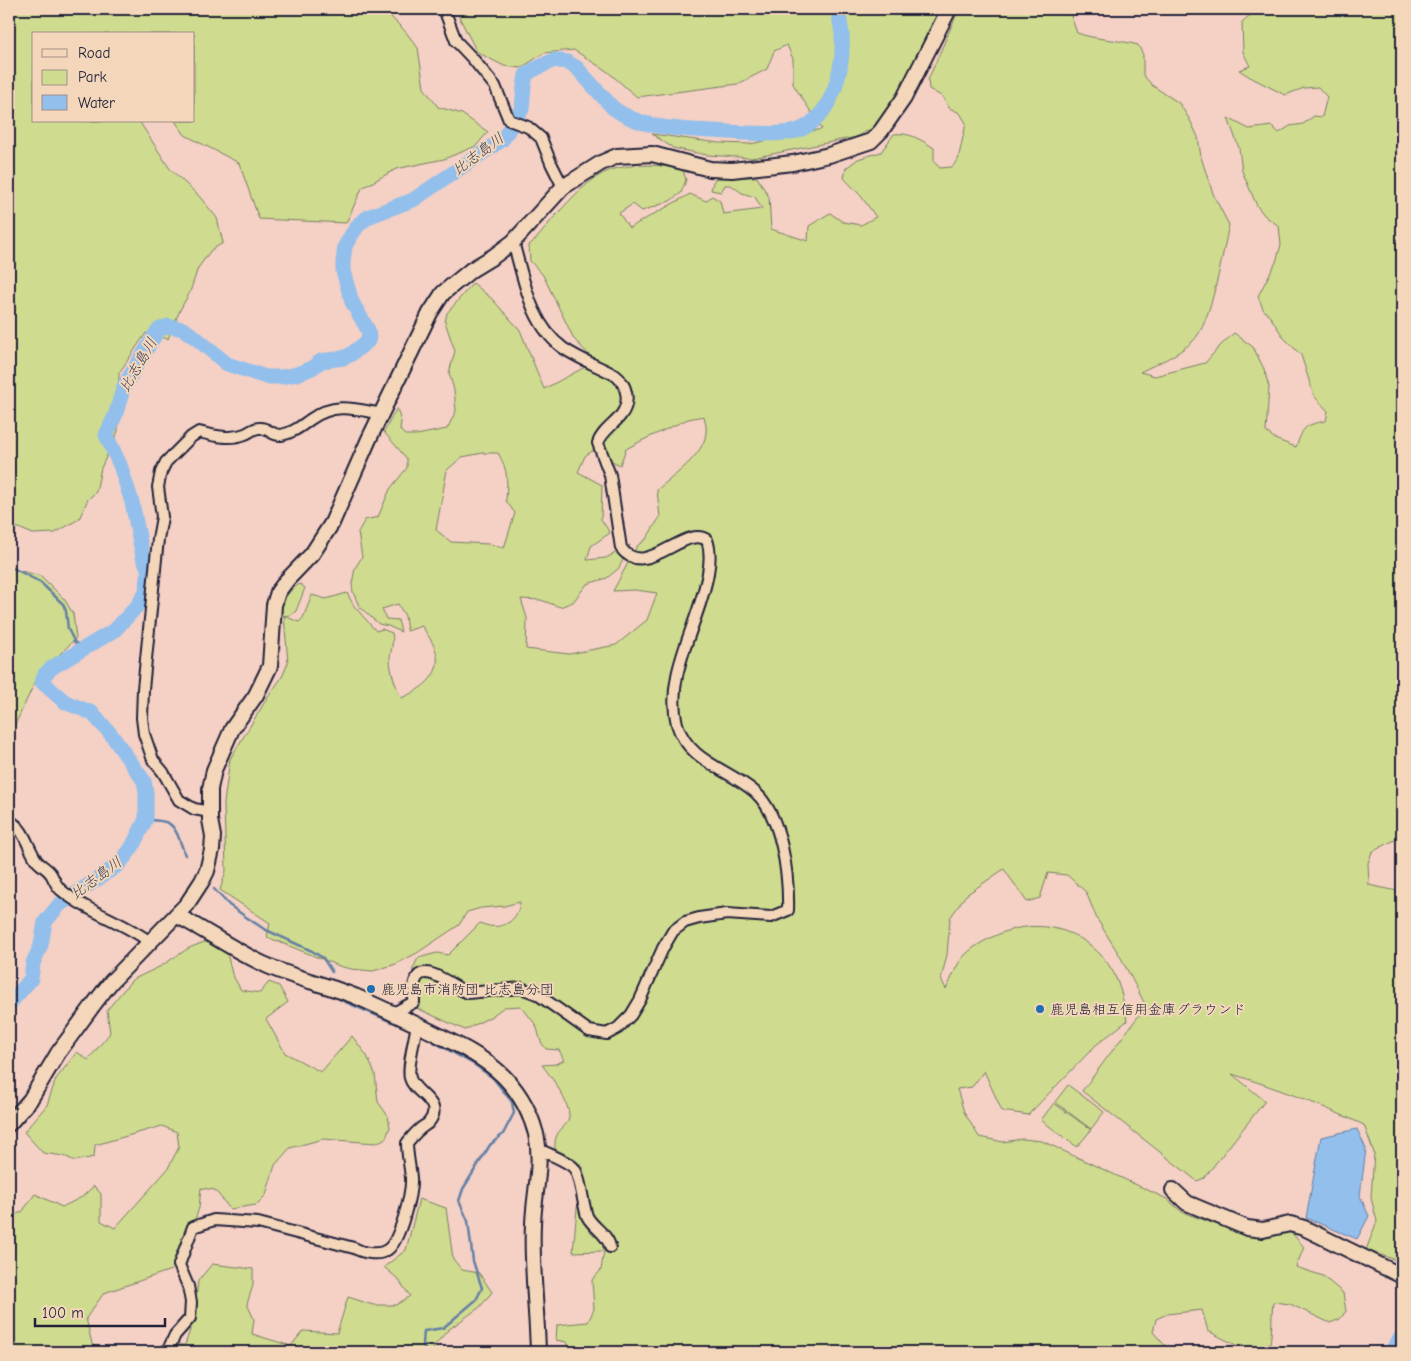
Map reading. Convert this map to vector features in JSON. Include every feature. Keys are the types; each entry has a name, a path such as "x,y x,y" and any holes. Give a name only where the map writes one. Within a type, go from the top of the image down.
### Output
{"street":[{"path":"444,9 456,41 495,86 509,120 528,127 541,138 563,188"},
{"path":"9,1124 30,1100 58,1054 94,1004 112,982 191,899 207,871 213,836 210,820 210,789 214,770 232,729 256,695 270,666 274,605 278,592 286,580 312,554 332,523 362,454 430,313 443,293 472,270 513,242 563,188 601,163 617,156 652,154 710,169 732,170 793,163 829,155 871,141 881,131 904,98 949,9"},
{"path":"392,1014 414,1002 415,982 418,974 424,972 430,973 468,994 521,988 537,994 590,1031 607,1034 618,1028 631,1016 663,948 674,931 685,922 726,914 771,917 788,910 787,878 780,841 768,808 754,791 704,760 690,748 678,726 674,691 679,668 703,600 710,561 710,546 707,540 699,536 658,554 642,558 631,557 621,548 610,475 598,443 601,435 622,414 626,404 626,390 620,379 615,375 570,352 546,332 533,309 513,242"},
{"path":"210,812 194,809 179,800 163,772 153,760 144,734 142,718 143,689 158,539 162,517 158,487 161,472 166,462 191,437 200,432 228,437 246,434 254,429 262,428 267,429 273,434 280,435 300,429 312,418 329,410 346,407 382,414"},
{"path":"9,821 23,833 37,861 50,872 59,889 150,942"},
{"path":"176,915 268,966 295,977 357,997 417,1025 477,1055 505,1077 523,1102 536,1134 540,1166 533,1223 535,1352"},
{"path":"167,1352 175,1335 190,1318 192,1302 188,1286 179,1265 194,1227 214,1220 258,1223 354,1248 361,1252 374,1253 387,1250 394,1243 410,1196 411,1179 407,1143 413,1135 429,1122 433,1113 432,1105 428,1098 413,1087 409,1076 417,1025"},
{"path":"538,1149 574,1168 579,1180 582,1201 589,1218 607,1239 610,1246"},
{"path":"1173,1190 1186,1203 1247,1228 1263,1230 1290,1224 1304,1228 1402,1276"}],"green space":[{"path":"9,9 374,9 390,16 418,48 424,88 438,107 462,114 488,132 476,146 444,159 396,169 362,188 346,223 259,219 239,163 185,135 176,122 195,122 195,32 32,32 32,122 140,122 170,169 199,196 217,218 223,243 211,250 198,268 190,292 168,339 146,333 119,373 118,431 101,468 96,492 88,499 79,519 55,533 33,534 9,524"},
{"path":"455,9 946,9 896,104 880,124 856,137 752,158 707,155 673,148 652,134 719,143 750,144 822,129 793,84 793,59 787,45 774,51 767,69 738,84 637,97 608,72 574,50 544,53 521,68 504,66 477,52"},
{"path":"959,9 1065,9 1071,16 1077,33 1138,45 1143,55 1143,75 1153,86 1179,103 1190,120 1198,137 1201,157 1214,196 1229,225 1211,304 1199,332 1193,341 1180,351 1140,372 1155,376 1205,363 1234,333 1253,347 1264,369 1269,387 1266,432 1277,440 1296,447 1303,431 1309,425 1326,421 1328,411 1314,396 1301,355 1284,338 1263,309 1258,296 1276,262 1281,245 1279,226 1265,216 1257,206 1242,171 1239,148 1228,118 1249,129 1272,126 1279,133 1290,126 1303,124 1314,116 1322,117 1327,97 1318,87 1304,88 1285,95 1239,70 1250,66 1243,52 1242,22 1257,9 1402,9 1402,836 1372,852 1368,863 1369,885 1402,892 1402,1262 1366,1250 1377,1221 1371,1198 1374,1153 1364,1125 1299,1097 1232,1074 1265,1101 1204,1178 1197,1181 1082,1091 1146,1006 1120,956 1097,919 1086,892 1067,875 1048,873 1040,898 1027,902 1004,869 966,895 950,918 947,955 941,979 946,989 961,960 968,952 984,941 1022,927 1052,928 1080,938 1103,957 1118,982 1127,1021 1096,1045 1028,1115 1002,1111 984,1071 972,1087 957,1089 964,1112 979,1137 1003,1142 1022,1139 1042,1141 1167,1199 1182,1212 1248,1236 1291,1232 1304,1247 1296,1267 1323,1276 1343,1293 1346,1311 1340,1319 1330,1323 1290,1304 1273,1302 1268,1352 1250,1352 1208,1331 1202,1310 1167,1314 1156,1319 1153,1332 1168,1349 1168,1352 571,1352 567,1342 556,1340 557,1325 588,1322 594,1309 592,1280 601,1270 604,1251 573,1252 577,1208 585,1183 583,1167 577,1162 558,1157 557,1155 556,1137 568,1122 568,1110 559,1089 542,1065 556,1064 564,1060 559,1050 546,1049 541,1042 536,1025 521,1006 504,1007 492,1016 465,1030 401,1001 411,997 413,969 418,958 437,953 448,955 480,923 487,926 506,924 516,915 520,902 467,912 459,925 417,953 396,964 373,971 339,966 267,937 270,923 220,890 226,871 224,803 230,759 282,677 288,663 284,616 299,622 303,618 312,595 326,599 347,593 354,606 376,631 382,629 392,633 393,642 390,663 401,698 424,685 435,672 437,656 433,643 422,626 407,631 405,616 398,604 382,609 386,619 398,620 401,632 379,624 359,606 352,584 355,568 362,557 358,532 365,520 378,517 390,489 407,468 407,459 384,432 397,408 401,422 400,430 405,435 417,435 447,429 456,411 454,390 449,373 455,351 445,322 447,313 473,283 492,299 520,330 544,389 585,367 591,357 574,339 543,275 530,261 529,245 569,201 589,183 603,173 628,166 666,166 683,170 686,180 681,193 670,201 642,211 633,204 619,213 629,228 690,194 706,201 712,196 720,201 723,214 762,209 755,197 742,193 731,185 725,185 721,192 711,190 713,182 719,175 757,177 769,197 771,229 808,241 809,226 830,213 843,222 861,225 876,217 861,196 844,178 846,168 858,159 881,152 894,134 910,135 934,148 934,162 940,168 952,167 958,160 966,123 960,113 949,108 943,97 929,89 928,80","holes":["704,416 706,433 700,449 687,464 657,490 660,517 646,539 637,546 613,591 635,590 657,593 647,620 616,645 569,654 526,649 527,618 521,599 541,600 560,607 573,602 587,584 607,578 619,568 630,545 606,558 587,560 591,546 610,533 601,519 602,485 578,472 585,456 592,451 620,465 626,449 688,419","483,453 498,453 506,471 506,501 515,513 504,548 488,544 451,542 436,530 447,470 462,457"]},
{"path":"9,568 41,576 65,600 73,614 76,638 34,684 15,725 9,728"},
{"path":"300,584 305,588 296,611 290,616 282,615 282,606 286,597 292,589"},
{"path":"207,941 227,953 232,974 241,990 260,993 269,982 279,986 288,1002 266,1019 285,1053 321,1072 352,1036 367,1056 375,1074 378,1102 388,1116 390,1127 386,1138 376,1143 323,1139 290,1148 275,1165 266,1195 256,1205 230,1209 215,1190 201,1188 199,1208 191,1232 178,1260 171,1270 104,1293 86,1318 92,1344 102,1352 9,1352 9,1217 22,1212 35,1194 62,1207 82,1197 94,1186 101,1194 101,1221 115,1228 167,1170 179,1147 177,1132 162,1126 95,1145 94,1157 75,1161 64,1156 43,1153 24,1132 47,1105 56,1079 77,1052 88,1060 110,1033 107,1010 132,980 161,966 189,948"},
{"path":"1068,1085 1104,1112 1091,1129 1055,1102"},
{"path":"1054,1103 1091,1130 1077,1147 1041,1120"},
{"path":"419,1199 446,1208 453,1259 462,1270 479,1273 492,1292 480,1307 448,1330 433,1347 435,1352 146,1352 165,1344 185,1345 194,1318 198,1281 212,1264 253,1269 253,1285 247,1304 254,1319 252,1334 291,1346 303,1331 337,1333 348,1297 373,1305 396,1305 410,1296 398,1279 384,1267 406,1250"}],"water":[{"path":"1357,1129 1366,1149 1360,1196 1369,1216 1357,1239 1306,1218 1321,1137"}],"waterway":[{"name":"比志島川","path":"9,1004 31,979 33,963 41,945 45,922 59,905 118,865 131,849 146,819 144,781 110,733 92,713 65,702 42,682 45,674 53,667 115,630 138,605 145,594 149,570 143,557 132,502 120,465 106,435 115,416 124,386 158,330 168,326 183,329 227,364 266,377 297,374 312,368 321,361 343,358 350,355 368,341 369,337 368,330 352,302 343,271 345,246 352,234 360,223 370,216 413,200 503,139 522,109 526,75 533,70 554,60 567,62 577,68 613,108 624,115 648,124 661,127 744,133 769,134 791,132 811,124 828,103 834,90 841,62 842,48 838,9"},
{"path":"9,566 40,582 63,604 66,611 68,629 75,643 86,647"},
{"path":"146,819 165,822 173,827 185,855"},
{"path":"214,889 229,905 264,929 323,958 332,972"},
{"path":"341,1000 392,1022"},
{"path":"426,1352 423,1344 424,1331 443,1328 476,1300 482,1288 473,1261 468,1221 459,1201 463,1189 490,1145 503,1134 514,1113 512,1102 493,1078 475,1065 434,1042"},
{"path":"1391,1352 1402,1336"}],"place":[{"name":"鹿児島市消防団 比志島分団","path":"371,989"},
{"name":"鹿児島相互信用金庫グラウンド","path":"1040,1009"}]}
